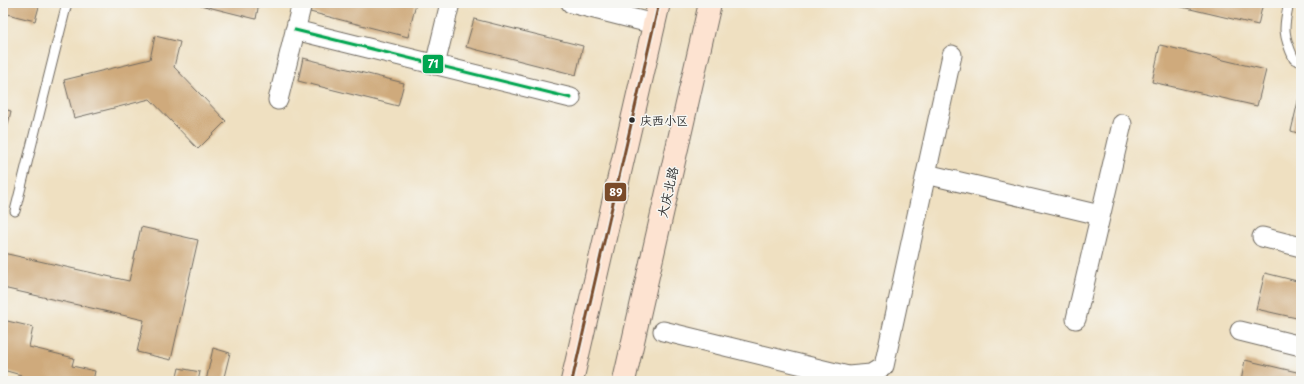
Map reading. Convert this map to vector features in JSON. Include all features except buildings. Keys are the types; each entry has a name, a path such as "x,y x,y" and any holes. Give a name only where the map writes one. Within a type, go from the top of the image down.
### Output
{"main road":[{"name":"大庆北路","path":"624,381 710,3"},
{"path":"572,381 657,13"}],"street":[{"path":"278,100 302,3"},
{"path":"435,64 450,3"},
{"path":"571,3 657,13"},
{"path":"295,30 571,98"},
{"path":"664,331 848,376 871,374 884,366 952,55"},
{"path":"1076,319 1122,124"},
{"path":"926,174 1100,215"},
{"path":"1262,237 1301,247"},
{"path":"1240,331 1301,346"}],"lane":[{"path":"15,211 67,3"},
{"path":"1289,3 1284,23 1286,42 1294,59 1301,62"}],"transit line":[{"name":"89","path":"572,381 659,3"},
{"name":"71","path":"295,30 571,98"}],"place":[{"name":"庆西小区","path":"632,120"}]}
